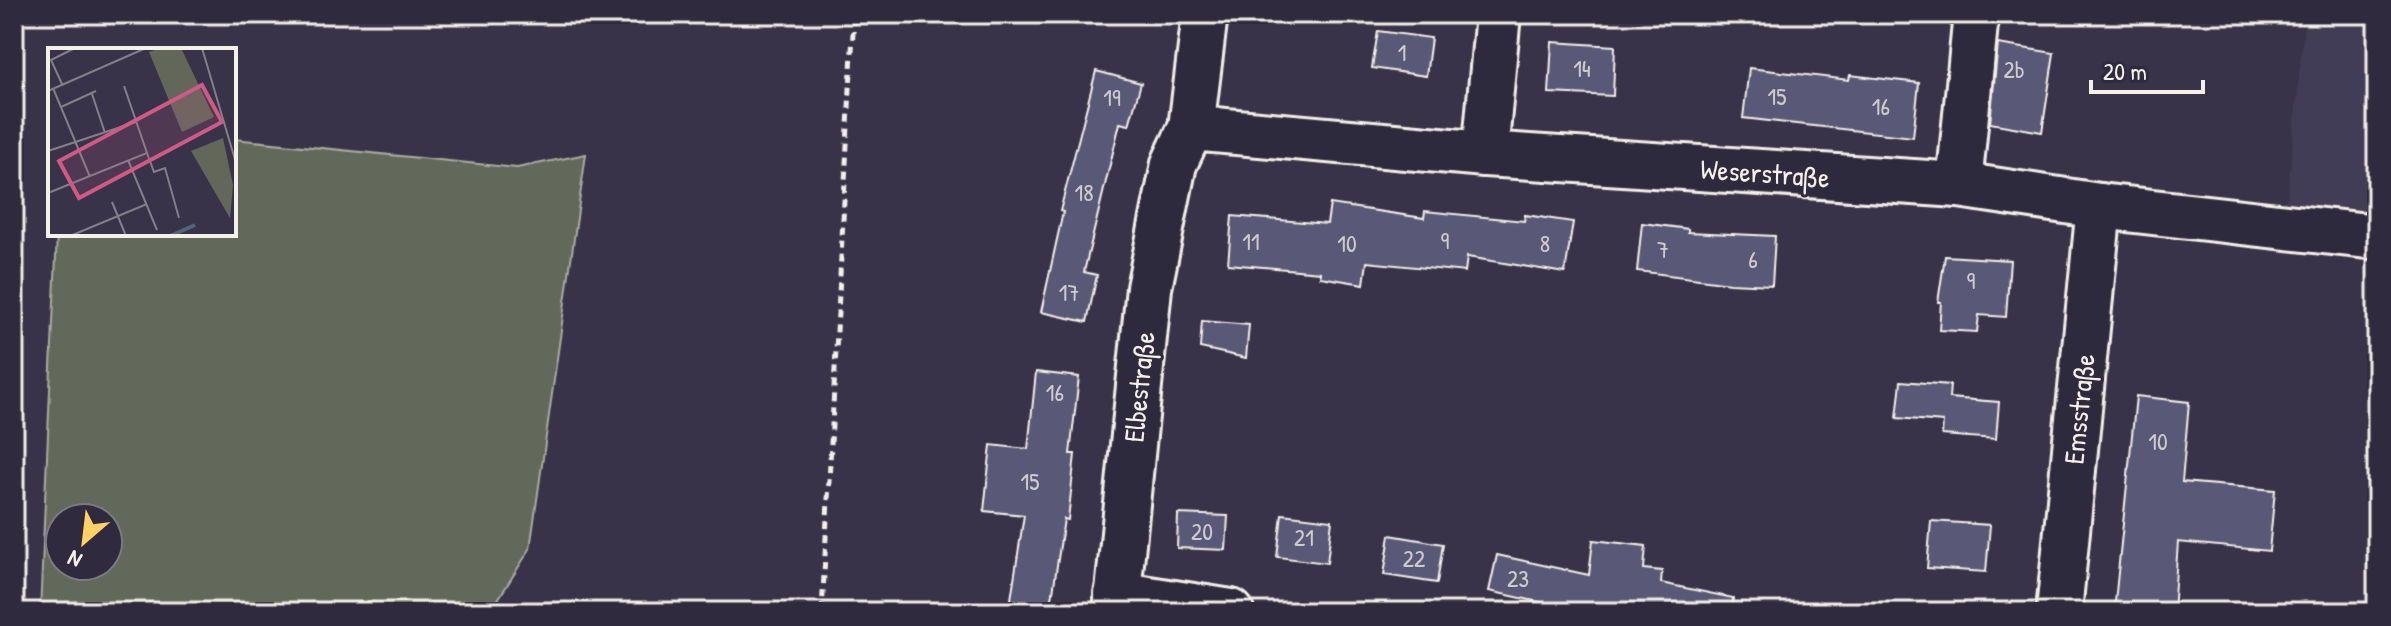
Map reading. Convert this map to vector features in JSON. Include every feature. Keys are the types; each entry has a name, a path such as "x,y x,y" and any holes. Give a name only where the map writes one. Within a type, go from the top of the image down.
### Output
{"street":[{"name":"Elbestraße","path":"1116,603 1149,288 1182,146 1205,14"},
{"path":"1485,154 1498,14"},
{"path":"1959,185 1976,14"},
{"name":"Weserstraße","path":"1182,146 1485,154 1959,185 2099,206 2377,237"},
{"name":"Emsstraße","path":"2059,612 2099,206"},
{"path":"1116,603 1231,612"}],"path":[{"path":"822,612 854,14"}],"shaded area":[{"path":"2305,14 2377,14 2377,221 2286,212"}],"green space":[{"path":"236,139 517,168 586,154 530,549 490,612 40,612 44,523 44,582 124,582 124,502 45,502 57,236 236,236"}],"building":[{"path":"1378,31 1431,38 1426,76 1372,68"},
{"path":"1552,42 1615,46 1613,96 1549,93"},
{"path":"1998,44 2054,53 2042,132 1990,123"},
{"path":"1749,68 1849,80 1850,75 1919,83 1913,137 1743,118"},
{"path":"1096,71 1141,83 1129,125 1120,123 1084,272 1097,275 1087,322 1041,312 1063,212 1060,211"},
{"path":"1330,204 1424,218 1425,211 1524,221 1525,215 1573,222 1565,273 1467,257 1465,272 1367,262 1364,284 1320,277 1320,272 1228,264 1232,216 1327,224"},
{"path":"1642,223 1688,229 1688,232 1775,236 1772,285 1637,271"},
{"path":"1945,256 2010,260 2006,317 1979,315 1977,332 1939,330 1941,302 1938,302"},
{"path":"1202,321 1249,325 1246,358 1200,348"},
{"path":"1036,372 1079,377 1070,454 1075,454 1068,520 1064,519 1050,612 1009,612 1024,515 984,511 991,445 1028,449"},
{"path":"1901,381 1950,385 1949,398 1999,402 1996,439 1942,435 1943,422 1897,418"},
{"path":"2136,396 2189,402 2182,482 2275,490 2269,551 2178,542 2173,612 2114,612"},
{"path":"1178,514 1228,516 1226,550 1177,548"},
{"path":"1282,514 1332,520 1327,563 1277,557"},
{"path":"1931,521 1990,525 1986,572 1927,568"},
{"path":"1390,535 1443,544 1437,583 1384,575"},
{"path":"1593,540 1646,546 1644,569 1662,571 1661,583 1733,598 1732,612 1585,612 1489,591 1497,555 1589,575"}]}
